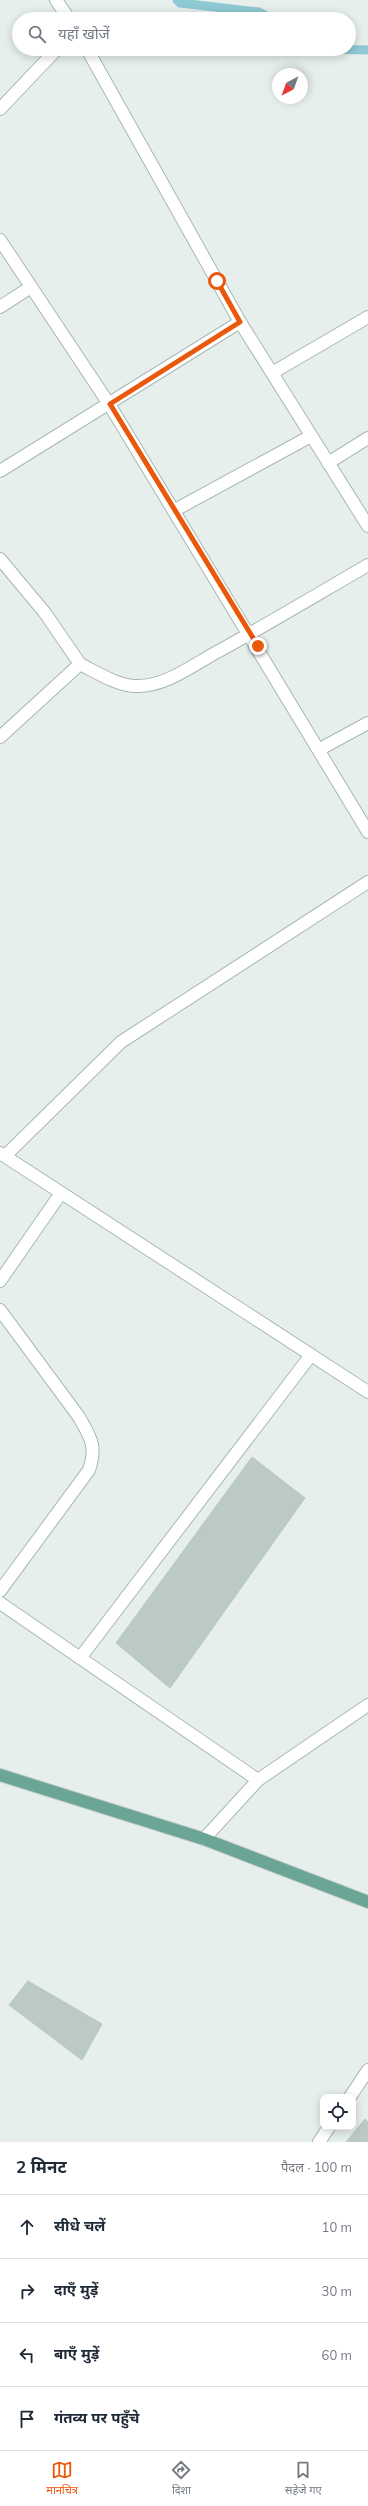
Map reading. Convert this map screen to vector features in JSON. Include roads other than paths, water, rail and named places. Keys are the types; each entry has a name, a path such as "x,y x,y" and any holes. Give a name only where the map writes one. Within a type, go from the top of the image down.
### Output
{"main road":[{"path":"0,1775 204,1839 368,1902"}],"street":[{"path":"56,0 64,12"},
{"path":"0,109 50,56"},
{"path":"91,56 240,322 368,526"},
{"path":"0,240 110,404 320,749 368,832"},
{"path":"0,307 31,287"},
{"path":"272,373 368,317"},
{"path":"0,471 240,322"},
{"path":"175,510 311,436"},
{"path":"328,463 368,438"},
{"path":"0,559 45,613 80,664 117,681 136,686 154,683 170,677 368,565"},
{"path":"3,729 80,664"},
{"path":"320,749 368,723"},
{"path":"368,882 121,1042 2,1154 368,1392"},
{"path":"0,1281 61,1193"},
{"path":"0,1310 79,1417 90,1436 94,1454 89,1470 0,1591"},
{"path":"80,1658 311,1356"},
{"path":"0,1603 258,1780"},
{"path":"204,1839 258,1780 368,1705"},
{"path":"352,2094 368,2070"},
{"path":"319,2142 327,2130"}],"waterway":[{"path":"177,0 180,3 259,12"},
{"path":"356,50 368,50"}]}
